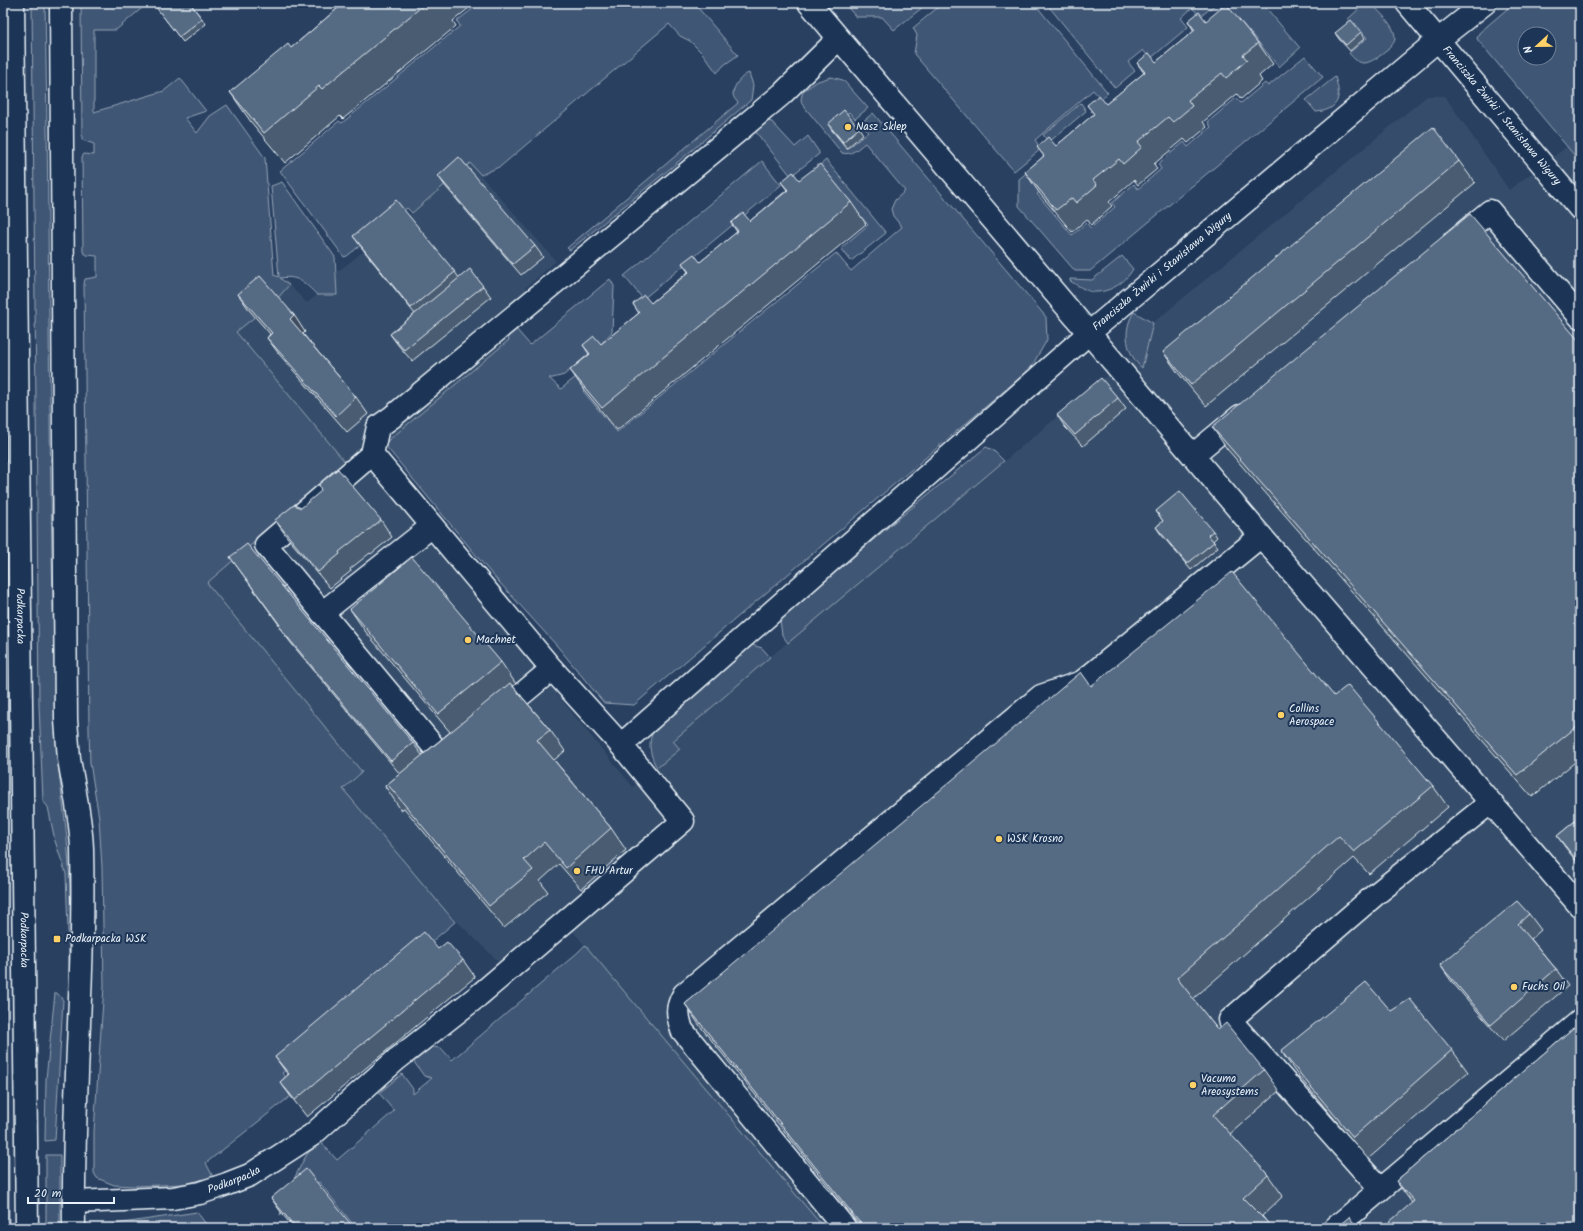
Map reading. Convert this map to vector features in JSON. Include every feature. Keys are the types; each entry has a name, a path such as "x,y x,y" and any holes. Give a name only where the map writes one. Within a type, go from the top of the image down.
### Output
{"street":[{"name":"Podkarpacka","path":"13,3 27,1228"},
{"path":"61,3 66,720 69,757 82,847 81,988 74,1146 74,1228"},
{"name":"Franciszka Żwirki i Stanisława Wigury","path":"809,3 1089,333 1438,40"},
{"name":"Franciszka Żwirki i Stanisława Wigury","path":"1407,3 1580,209"},
{"path":"1438,40 1485,3"},
{"path":"552,669 444,759 266,545 372,454 378,427 776,98 838,39"},
{"path":"1442,251 1490,211 1580,317"},
{"path":"372,454 552,669 621,744 1089,333 1580,906"},
{"path":"1193,455 1254,405"},
{"path":"322,613 432,526"},
{"path":"845,1228 682,1030 678,1017 678,1004 684,994 1042,696 1082,682 1262,536"},
{"name":"Podkarpacka","path":"74,1202 173,1198 200,1194 250,1175 312,1135 396,1060 478,996 683,821 621,744"},
{"path":"1380,1189 1230,1020 1375,895 1490,802"},
{"path":"1335,1228 1580,1021"}],"shaded area":[{"path":"32,3 45,3 54,650 58,755 70,883 72,1017 66,874 55,841 48,807 43,801 39,705"},
{"path":"81,3 148,3 116,30 94,30 94,112 164,91 180,78 206,111 185,118 197,133 210,116 227,105 265,158 274,275 279,277 271,186 282,182 335,257 337,295 317,295 301,281 286,277 280,278 289,285 277,299 236,332 346,463 207,583 362,772 343,789 455,922 430,943 433,947 282,1073 297,1091 206,1163 213,1177 185,1184 134,1186 114,1185 97,1178 94,1173 94,1131 104,986 102,868 99,818 90,763 89,731 84,284 85,279 97,277 97,256 87,255 83,252 82,157 84,154 94,155 94,144 82,140"},
{"path":"480,3 694,3 738,55 724,65 717,73 703,54 690,41 680,36 669,24 501,166 481,175 470,163 412,213 407,208 344,257 280,171 339,121 342,123 460,26 457,21"},
{"path":"844,3 928,3 894,30 882,17 856,17"},
{"path":"943,3 1034,3 1108,93 1101,99 1093,90 1035,140 1041,149 1014,171 914,54 917,35 913,28"},
{"path":"1046,3 1071,3 1074,6 1078,3 1217,3 1201,16 1192,8 1181,18 1188,27 1150,59 1143,50 1128,62 1135,71 1115,88"},
{"path":"1231,3 1262,3 1300,48 1279,67 1242,23 1222,39 1208,23"},
{"path":"1362,3 1371,3 1390,24 1395,34 1394,42 1391,46 1382,54 1364,63 1356,60 1349,53 1367,38 1355,23 1352,26 1347,20 1363,5"},
{"path":"1514,3 1579,3 1580,162 1477,39 1479,33"},
{"path":"1305,56 1323,77 1090,271 1075,271 1019,206 1019,179 1042,160 1057,177 1037,194 1072,235 1086,223 1091,228 1115,207 1112,203 1134,184 1138,189 1161,169 1158,164 1184,142 1188,147 1211,127 1208,122 1236,98 1241,103 1265,83 1268,86"},
{"path":"749,73 753,85 751,100 570,250 567,248 738,103 734,98 733,91 741,78"},
{"path":"831,77 843,80 868,108 855,119 849,112 830,128 847,149 868,132 861,123 873,113 1046,317 1047,340 1030,369 634,705 604,703 558,647 490,572 384,444 509,340 507,336 516,329 530,345 610,279 614,286 612,332 600,345 564,375 549,378 561,389 593,363 602,375 583,391 617,432 836,253 851,271 902,227 893,216 891,209 895,200 905,191 865,143 852,152 846,154 842,153 802,104 801,99 803,91 818,81"},
{"path":"1335,77 1338,91 1337,101 1330,108 1324,111 1316,112 1306,100"},
{"path":"1427,96 1445,96 1509,190 1580,137 1580,1228 824,1228 560,916 501,964 437,902 342,789 362,772 207,583 346,463 236,332 277,299 289,285 307,303 317,295 337,295 336,273 412,213 470,163 556,261 525,288 537,307 516,329 507,336 509,340 384,444 363,451 545,680 633,787 680,749 673,741 770,657 1129,357 1142,368 1153,323"},
{"path":"1081,103 1086,111 1049,142 1043,135"},
{"path":"767,121 772,122 795,147 808,136 819,154 791,176 755,131"},
{"path":"826,160 886,233 851,261 841,248 868,225 834,183 800,182"},
{"path":"762,161 781,185 643,299 624,276"},
{"path":"1122,256 1133,269 1126,279 1111,289 1093,292 1070,281 1070,279 1092,280"},
{"path":"1134,312 1153,323 1142,368 1132,356 1128,342 1128,326"},
{"path":"986,447 993,450 1004,461 788,643 782,635 780,620 887,528"},
{"path":"3,625 8,1137 3,1137"},
{"path":"749,644 762,648 770,657 673,741 680,749 657,768 650,749 654,730"},
{"path":"585,945 824,1228 356,1228 319,1182 280,1215 287,1193 308,1153 321,1142 337,1160 394,1111 379,1093 402,1074 413,1089 413,1094 432,1078 424,1076 414,1062 432,1047 441,1048 452,1060"},
{"path":"55,993 57,993 63,1000 55,1140 45,1141 46,1079"},
{"path":"3,1155 9,1155 9,1228 3,1228"},
{"path":"46,1155 60,1155 60,1228 46,1228"},
{"path":"197,1212 209,1228 109,1228 109,1225"}],"building":[{"path":"158,3 190,3 202,19 179,37 155,6"},
{"path":"344,3 426,3 322,89 319,86 264,133 230,92 288,44 291,48"},
{"path":"1226,4 1258,43 1243,55 1247,60 1226,78 1222,73 1188,100 1192,106 1173,122 1168,117 1138,142 1142,147 1123,164 1119,159 1093,180 1097,185 1076,203 1072,198 1056,210 1025,172 1044,156 1037,147 1048,137 1056,146 1094,114 1087,105 1099,95 1106,104 1145,72 1137,63 1149,53 1156,62 1195,30 1188,21 1199,12 1206,21"},
{"path":"1351,20 1361,32 1346,45 1335,33"},
{"path":"844,110 859,128 843,142 828,124"},
{"path":"1433,127 1459,161 1191,385 1163,352"},
{"path":"459,157 535,246 513,264 438,176"},
{"path":"820,164 851,202 602,408 570,370 590,354 583,345 594,336 601,344 639,313 633,304 644,295 651,303 689,272 682,263 694,254 700,262 738,231 731,223 743,213 750,221 788,190 781,182 793,172 799,180"},
{"path":"396,200 455,272 411,308 353,236"},
{"path":"1470,214 1580,342 1580,724 1517,775 1212,427"},
{"path":"470,269 483,286 404,350 390,334"},
{"path":"260,276 294,315 290,319 356,397 336,416 267,338 272,333 238,294"},
{"path":"1101,378 1118,398 1075,435 1057,415"},
{"path":"338,469 381,520 339,552 340,554 318,572 275,520 294,505 301,508 321,491 319,484"},
{"path":"1180,491 1213,531 1208,535 1214,542 1187,564 1156,527 1163,521 1156,511"},
{"path":"247,544 413,743 391,761 279,627 280,625 230,557"},
{"path":"412,557 501,662 438,714 350,609"},
{"path":"1232,572 1334,696 1348,685 1433,786 1354,852 1339,836 1177,978 1218,1030 1226,1023 1264,1070 1213,1115 1268,1175 1243,1198 1271,1226 1268,1228 864,1228 685,1004 1081,672 1091,686"},
{"path":"510,683 550,730 537,740 611,828 566,868 544,842 524,860 533,870 489,906 389,786 386,789 385,786"},
{"path":"1580,817 1580,864 1557,836"},
{"path":"1517,901 1529,914 1518,924 1556,969 1491,1025 1440,965"},
{"path":"424,932 438,949 447,942 463,960 295,1100 280,1082 289,1074 275,1057"},
{"path":"1366,982 1391,1011 1410,999 1452,1050 1353,1137 1281,1051"},
{"path":"1580,1022 1580,1228 1382,1228 1414,1201 1396,1181"},
{"path":"306,1169 354,1228 296,1228 271,1198"},
{"path":"1349,1217 1358,1228 1336,1228"}],"place":[{"name":"Nasz Sklep","path":"848,127"},
{"name":"Machnet","path":"468,640"},
{"name":"Collins Aerospace","path":"1281,715"},
{"name":"WSK Krosno","path":"999,839"},
{"name":"FHU Artur","path":"577,871"},
{"name":"Podkarpacka WSK","path":"57,939"},
{"name":"Fuchs Oil","path":"1514,987"},
{"name":"Vacuma Areosystems","path":"1193,1085"}]}
